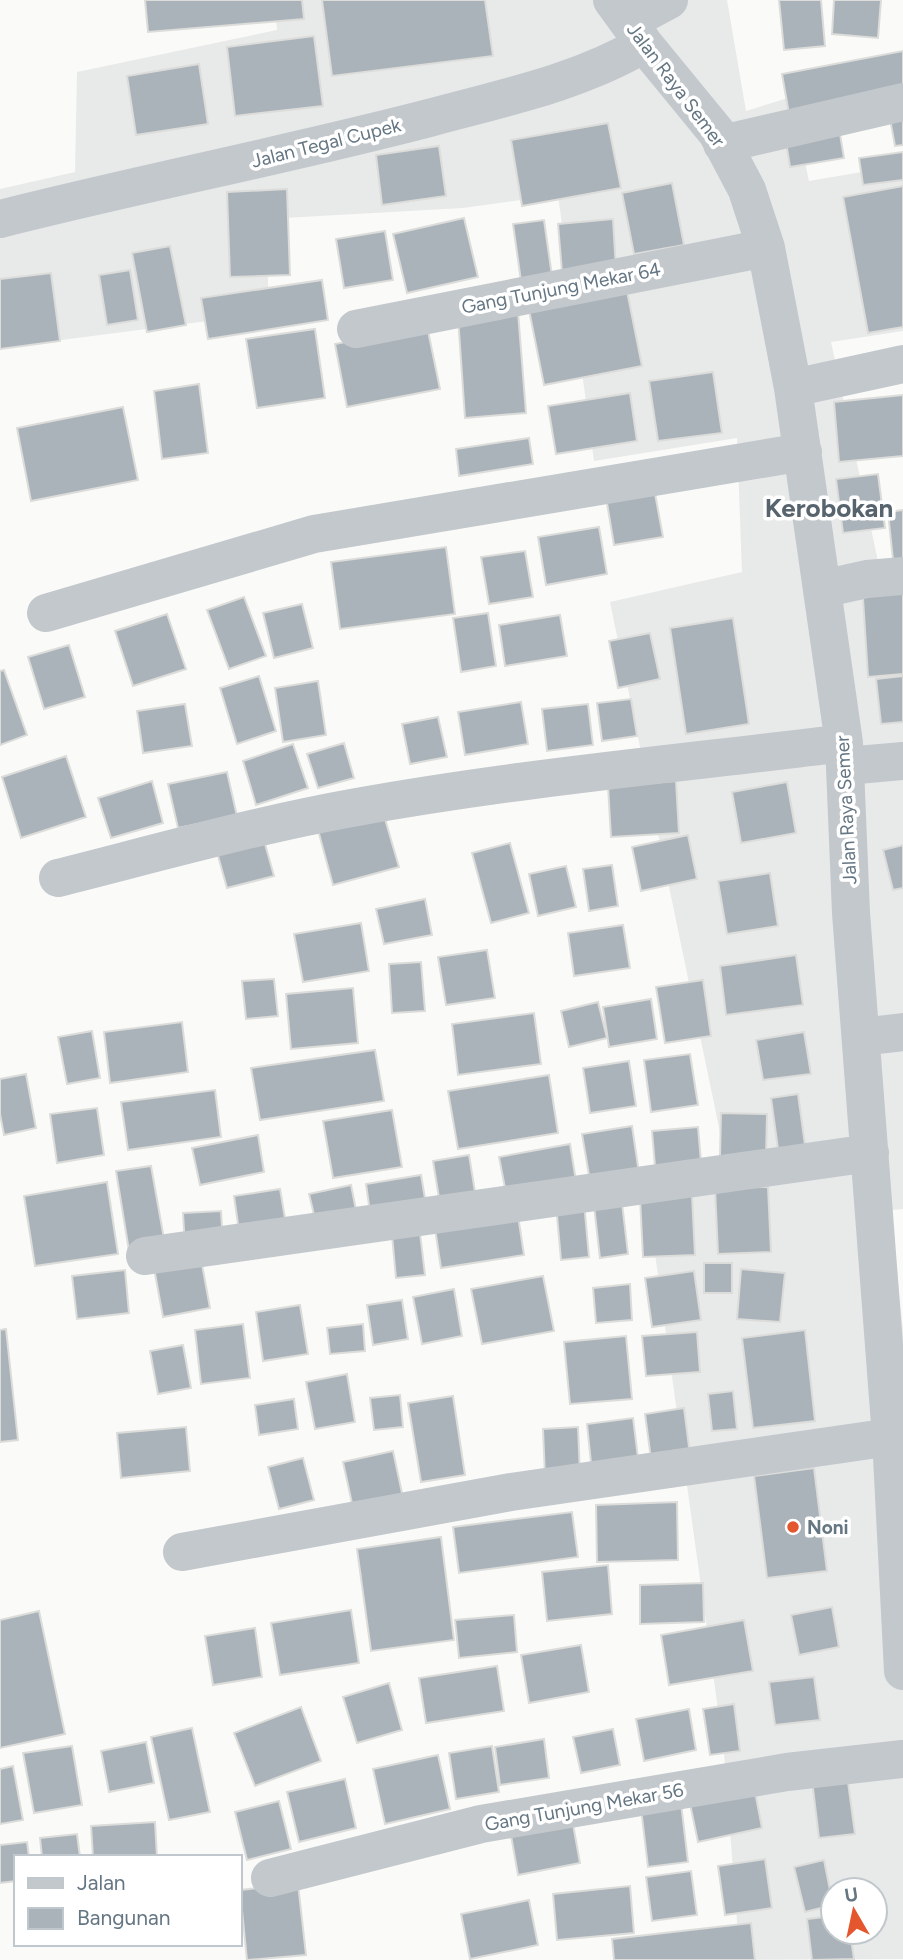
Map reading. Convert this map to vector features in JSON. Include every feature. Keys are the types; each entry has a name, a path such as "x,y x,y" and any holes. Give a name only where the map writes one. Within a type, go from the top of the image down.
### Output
{"street":[{"name":"Jalan Tegal Cupek","path":"0,219 323,145 507,97 612,63 628,22 669,0"},
{"name":"Jalan Raya Semer","path":"628,22 678,83 722,144 747,190 766,248 793,388 845,755 851,913 870,1153 894,1350 891,1437 903,1671"},
{"path":"722,144 903,102"},
{"name":"Gang Tunjung Mekar 64","path":"356,329 766,248"},
{"path":"793,388 903,364"},
{"path":"47,613 314,534 803,452"},
{"path":"822,589 867,579 903,576"},
{"path":"58,878 264,826 452,791 845,755 903,761"},
{"path":"861,1037 903,1032"},
{"path":"145,1256 870,1153"},
{"path":"182,1552 511,1492 891,1437"},
{"name":"Gang Tunjung Mekar 56","path":"270,1878 481,1824 787,1772 903,1759"}],"shaded area":[{"path":"274,0 727,0 746,111 791,97 809,181 903,165 903,331 831,342 903,678 903,1209 891,1210 903,1331 903,1959 740,1960 724,1753 644,1174 727,1166 610,602 742,572 737,438 594,461 558,195 463,208 266,219 269,313 0,348 0,189 75,172 77,72 277,30"}],"building":[{"path":"145,0 302,0 304,19 148,32"},
{"path":"322,0 485,0 493,56 332,76"},
{"path":"779,0 821,0 825,46 784,50"},
{"path":"834,0 881,0 878,38 832,34"},
{"path":"314,36 323,106 235,116 227,47"},
{"path":"903,51 903,94 789,114 782,74"},
{"path":"199,64 208,124 136,135 127,76"},
{"path":"903,116 903,145 895,146 890,119"},
{"path":"608,123 621,188 522,206 511,140"},
{"path":"839,128 844,158 790,167 785,136"},
{"path":"439,146 446,196 382,205 376,155"},
{"path":"903,152 903,180 863,185 859,158"},
{"path":"672,183 684,245 634,254 622,193"},
{"path":"903,186 903,327 868,333 843,197"},
{"path":"287,189 290,275 230,277 227,192"},
{"path":"464,218 478,277 407,293 393,234"},
{"path":"613,219 616,269 562,272 558,224"},
{"path":"544,220 552,276 521,281 513,224"},
{"path":"385,231 393,280 344,288 336,239"},
{"path":"170,246 186,325 147,332 132,253"},
{"path":"130,270 138,320 107,325 99,275"},
{"path":"51,273 60,341 0,349 0,279"},
{"path":"322,280 328,320 208,339 201,298"},
{"path":"626,286 642,366 544,385 528,305"},
{"path":"518,312 526,413 465,418 458,317"},
{"path":"427,326 440,389 347,407 335,344"},
{"path":"315,329 325,398 257,408 246,339"},
{"path":"713,372 722,433 658,441 649,381"},
{"path":"199,384 208,453 162,459 154,391"},
{"path":"630,393 637,441 556,454 548,406"},
{"path":"903,395 903,456 839,462 834,402"},
{"path":"123,407 138,480 31,501 17,428"},
{"path":"529,438 533,464 459,476 456,449"},
{"path":"878,474 885,528 843,533 836,479"},
{"path":"654,488 663,537 614,545 606,497"},
{"path":"903,510 903,559 893,560 888,512"},
{"path":"599,527 607,574 546,585 538,537"},
{"path":"446,547 455,614 340,629 331,562"},
{"path":"525,551 533,597 489,604 481,557"},
{"path":"903,581 903,674 868,677 862,583"},
{"path":"244,597 266,656 229,669 207,610"},
{"path":"302,604 313,648 274,658 263,613"},
{"path":"488,613 496,666 461,672 453,618"},
{"path":"167,614 186,669 133,686 115,631"},
{"path":"560,615 567,656 505,666 499,625"},
{"path":"733,618 749,724 686,734 670,628"},
{"path":"650,633 660,679 618,688 609,641"},
{"path":"69,645 85,697 44,709 28,657"},
{"path":"4,670 27,735 0,745 0,671"},
{"path":"259,676 276,731 237,744 220,688"},
{"path":"903,676 903,722 881,724 876,679"},
{"path":"318,681 326,735 283,742 275,688"},
{"path":"631,699 637,736 602,741 597,703"},
{"path":"521,702 528,744 465,755 458,712"},
{"path":"185,704 192,746 143,753 137,711"},
{"path":"588,704 593,745 547,751 542,709"},
{"path":"438,717 447,757 410,764 402,724"},
{"path":"344,743 354,778 318,788 307,754"},
{"path":"293,744 308,788 256,805 243,761"},
{"path":"66,756 86,817 21,838 2,777"},
{"path":"227,772 237,816 178,828 168,784"},
{"path":"152,781 163,823 111,838 98,798"},
{"path":"676,781 679,833 611,837 608,786"},
{"path":"787,782 796,833 741,843 732,792"},
{"path":"383,812 399,867 333,885 318,830"},
{"path":"262,833 274,876 227,888 215,845"},
{"path":"688,835 697,879 641,891 632,847"},
{"path":"510,843 529,913 491,923 472,853"},
{"path":"903,845 903,888 893,890 883,850"},
{"path":"612,865 618,906 589,911 583,869"},
{"path":"566,866 576,907 538,916 529,874"},
{"path":"770,873 778,926 727,934 718,881"},
{"path":"425,899 432,935 384,944 376,909"},
{"path":"361,923 369,971 303,982 294,934"},
{"path":"623,925 630,968 574,976 568,933"},
{"path":"487,950 495,998 446,1005 438,957"},
{"path":"796,955 803,1005 726,1015 720,966"},
{"path":"421,962 425,1011 392,1013 389,964"},
{"path":"274,979 278,1016 246,1019 242,981"},
{"path":"703,980 711,1036 665,1043 656,987"},
{"path":"353,988 358,1043 291,1049 286,994"},
{"path":"651,999 657,1039 609,1047 603,1007"},
{"path":"598,1002 607,1038 569,1047 561,1011"},
{"path":"534,1013 541,1064 458,1075 452,1024"},
{"path":"182,1022 188,1072 110,1083 104,1032"},
{"path":"92,1031 100,1078 67,1084 58,1037"},
{"path":"804,1032 811,1074 763,1080 756,1040"},
{"path":"375,1050 384,1101 260,1120 251,1068"},
{"path":"690,1054 698,1105 651,1112 644,1060"},
{"path":"629,1061 636,1106 590,1113 583,1068"},
{"path":"26,1074 36,1128 4,1135 0,1114 0,1079"},
{"path":"549,1075 558,1133 458,1149 448,1091"},
{"path":"215,1090 221,1137 128,1150 121,1102"},
{"path":"798,1094 805,1145 778,1149 771,1098"},
{"path":"97,1108 104,1155 57,1163 50,1114"},
{"path":"392,1110 402,1167 333,1178 323,1121"},
{"path":"721,1113 767,1114 766,1158 720,1156"},
{"path":"632,1126 639,1173 590,1181 582,1134"},
{"path":"698,1127 701,1162 655,1166 652,1131"},
{"path":"258,1135 264,1172 200,1185 192,1148"},
{"path":"570,1144 576,1181 506,1193 499,1157"},
{"path":"469,1155 475,1192 439,1198 433,1161"},
{"path":"151,1166 166,1250 130,1257 116,1171"},
{"path":"421,1175 427,1210 371,1219 366,1184"},
{"path":"107,1182 118,1254 35,1266 24,1196"},
{"path":"351,1185 357,1215 316,1223 309,1194"},
{"path":"768,1187 771,1252 718,1254 715,1188"},
{"path":"280,1189 287,1230 240,1238 234,1196"},
{"path":"692,1195 695,1255 643,1257 640,1198"},
{"path":"584,1202 589,1257 561,1260 556,1204"},
{"path":"622,1203 628,1254 600,1258 594,1206"},
{"path":"517,1209 524,1255 441,1268 434,1222"},
{"path":"221,1211 223,1243 185,1246 183,1213"},
{"path":"420,1233 425,1275 396,1278 392,1235"},
{"path":"201,1259 210,1308 163,1317 154,1268"},
{"path":"704,1263 732,1263 732,1293 704,1293"},
{"path":"741,1269 785,1273 780,1322 737,1319"},
{"path":"125,1270 129,1313 77,1319 72,1276"},
{"path":"694,1271 701,1320 652,1327 645,1278"},
{"path":"543,1276 554,1331 482,1344 471,1289"},
{"path":"630,1284 632,1320 596,1323 593,1288"},
{"path":"454,1289 462,1336 422,1344 413,1297"},
{"path":"402,1300 408,1339 373,1345 367,1305"},
{"path":"300,1305 308,1354 263,1361 256,1312"},
{"path":"243,1324 250,1378 201,1384 195,1330"},
{"path":"363,1324 365,1351 330,1354 327,1328"},
{"path":"6,1329 18,1440 0,1442 0,1330"},
{"path":"805,1330 815,1421 753,1428 742,1338"},
{"path":"697,1332 700,1372 646,1376 642,1336"},
{"path":"626,1336 632,1399 570,1404 564,1342"},
{"path":"183,1345 191,1388 158,1394 150,1351"},
{"path":"347,1374 355,1422 315,1429 306,1382"},
{"path":"733,1391 737,1429 712,1431 708,1394"},
{"path":"400,1395 403,1427 374,1430 370,1398"},
{"path":"453,1396 465,1475 421,1482 408,1403"},
{"path":"294,1399 298,1429 259,1435 255,1405"},
{"path":"684,1408 691,1462 652,1466 645,1414"},
{"path":"633,1418 639,1466 592,1472 587,1424"},
{"path":"186,1427 190,1471 121,1478 117,1433"},
{"path":"578,1427 580,1474 545,1476 543,1429"},
{"path":"393,1451 405,1507 355,1517 343,1462"},
{"path":"303,1458 314,1500 279,1509 268,1467"},
{"path":"814,1468 827,1571 767,1578 754,1476"},
{"path":"677,1502 678,1560 597,1562 596,1505"},
{"path":"572,1512 578,1557 459,1573 453,1527"},
{"path":"441,1537 454,1640 371,1651 357,1549"},
{"path":"608,1565 612,1614 547,1621 542,1572"},
{"path":"703,1583 704,1622 640,1624 640,1585"},
{"path":"832,1607 839,1647 799,1655 791,1615"},
{"path":"351,1610 359,1663 280,1675 271,1623"},
{"path":"39,1611 65,1734 0,1748 0,1620"},
{"path":"514,1615 517,1652 459,1658 455,1620"},
{"path":"744,1620 753,1671 669,1685 661,1635"},
{"path":"255,1628 262,1677 213,1685 205,1636"},
{"path":"581,1645 589,1692 529,1703 521,1655"},
{"path":"497,1666 504,1711 426,1723 419,1678"},
{"path":"814,1677 820,1720 775,1725 769,1682"},
{"path":"389,1683 402,1730 357,1743 343,1697"},
{"path":"734,1704 740,1751 710,1755 703,1709"},
{"path":"301,1707 321,1761 255,1786 234,1733"},
{"path":"689,1709 696,1750 644,1761 636,1719"},
{"path":"192,1728 210,1812 169,1820 151,1737"},
{"path":"613,1729 620,1765 581,1773 573,1737"},
{"path":"544,1739 549,1778 500,1785 495,1747"},
{"path":"146,1742 154,1783 109,1792 101,1751"},
{"path":"72,1746 82,1805 34,1813 23,1753"},
{"path":"492,1746 499,1792 456,1799 449,1753"},
{"path":"438,1755 450,1809 385,1824 373,1769"},
{"path":"13,1766 23,1820 0,1824 0,1769"},
{"path":"846,1767 855,1834 819,1838 811,1772"},
{"path":"345,1779 356,1828 299,1842 287,1792"},
{"path":"753,1781 762,1828 698,1842 688,1794"},
{"path":"680,1795 688,1862 648,1867 640,1800"},
{"path":"279,1801 291,1849 247,1860 235,1812"},
{"path":"571,1813 580,1863 518,1875 509,1824"},
{"path":"155,1822 157,1855 93,1855 91,1826"},
{"path":"77,1834 80,1855 42,1855 40,1838"},
{"path":"27,1842 29,1855 14,1855 14,1881 0,1883 0,1845"},
{"path":"765,1859 772,1908 725,1915 718,1866"},
{"path":"824,1860 827,1876 819,1876 819,1908 805,1912 794,1867"},
{"path":"691,1871 697,1915 652,1921 646,1877"},
{"path":"298,1884 306,1955 247,1960 242,1890"},
{"path":"630,1886 634,1933 557,1940 553,1894"},
{"path":"529,1900 538,1945 470,1959 461,1914"},
{"path":"819,1918 819,1946 852,1946 854,1959 812,1960 807,1919"},
{"path":"751,1923 755,1960 614,1960 612,1939"}],"place":[{"name":"Noni","path":"793,1527"}],"district":[{"name":"Kerobokan","path":"829,508"}]}
